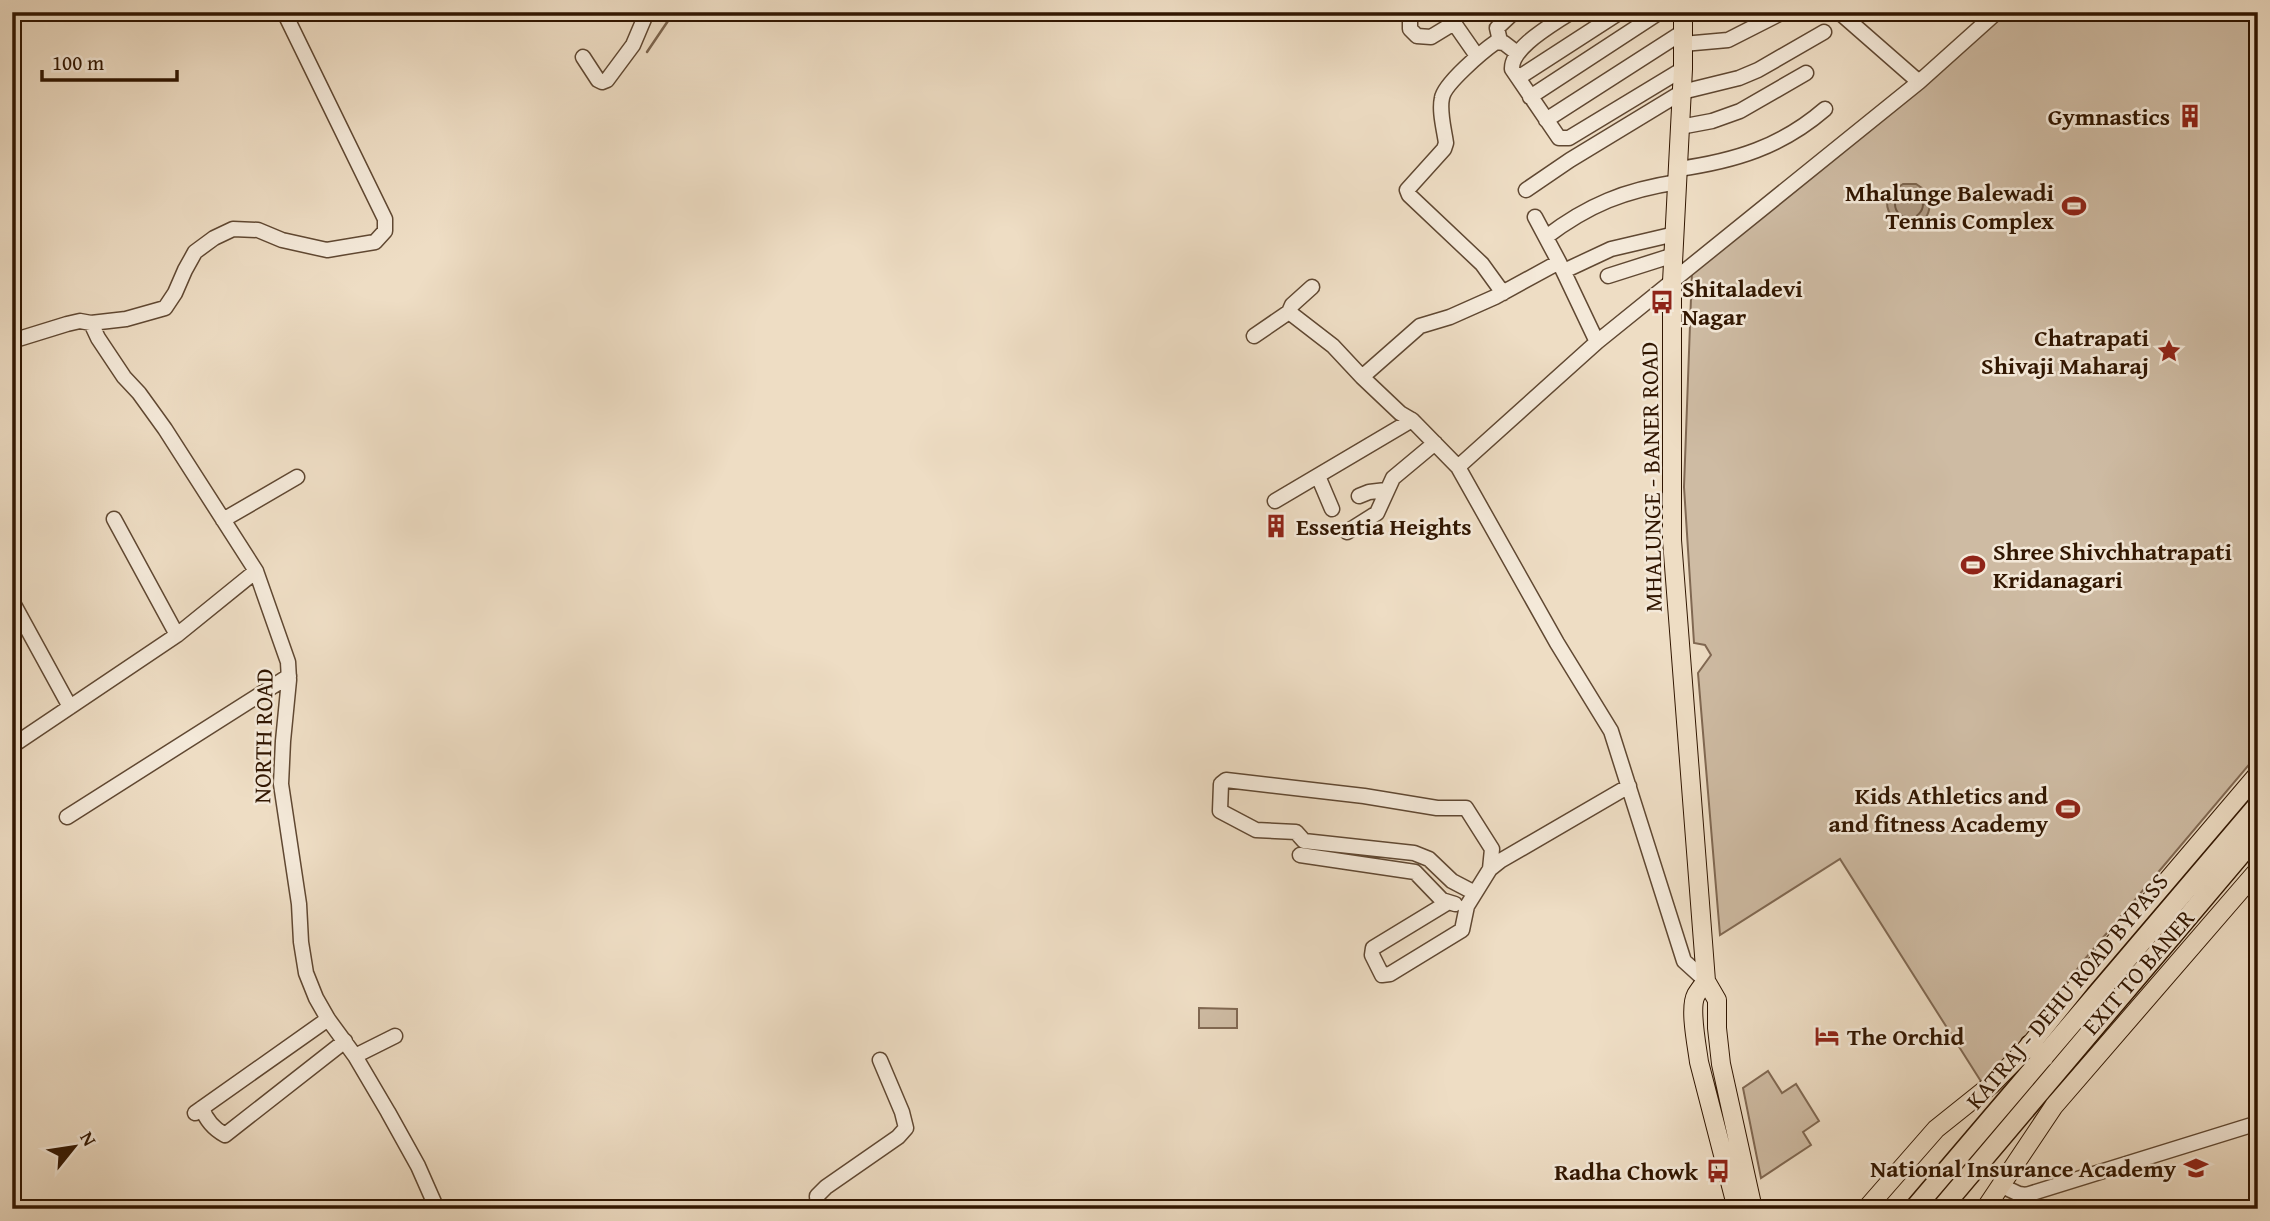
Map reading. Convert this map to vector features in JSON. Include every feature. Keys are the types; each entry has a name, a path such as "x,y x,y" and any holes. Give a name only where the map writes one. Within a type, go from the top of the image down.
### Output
{"highway":[{"name":"KATRAJ - DEHU ROAD BYPASS","path":"1914,1209 2037,1051 2258,805"},
{"name":"KATRAJ - DEHU ROAD BYPASS","path":"1941,1209 2047,1100 2258,834"}],"main road":[{"name":"MHALUNGE - BANER ROAD","path":"1684,12 1672,282 1672,540 1706,981 1693,1003 1699,1062 1753,1209"},
{"path":"1866,1209 1936,1129 1958,1109 2037,1051 2080,983 2258,774"},
{"name":"EXIT TO BANER","path":"1985,1209 2002,1186 2047,1100 2258,870"},
{"name":"MHALUNGE - BANER ROAD","path":"1731,1148 1737,1209"}],"street":[{"path":"12,341 80,321 91,323 126,319 165,307 176,293 195,252 214,238 233,229 258,230 282,240 327,250 375,243 385,231 385,219 284,12"},
{"path":"583,57 598,80 607,80 633,45 647,12"},
{"path":"1410,12 1410,29 1416,36 1431,37 1466,12"},
{"path":"1514,12 1497,28 1500,41 1517,53"},
{"path":"1571,12 1517,53 1512,62 1512,69 1559,138 1569,138 1683,69"},
{"path":"1518,78 1620,12"},
{"path":"1530,97 1660,12"},
{"path":"1546,120 1683,38 1728,40 1783,12"},
{"path":"1839,12 1919,82"},
{"path":"1458,467 1597,342 1919,82 1997,12"},
{"path":"1454,23 1478,56"},
{"path":"1526,190 1682,92 1739,78 1758,70 1824,32"},
{"path":"1500,41 1478,56 1442,96 1444,149 1407,191 1482,264 1503,293"},
{"path":"1680,127 1712,121 1740,111 1806,73"},
{"path":"1546,237 1573,217 1607,200 1749,154 1784,139 1825,109"},
{"path":"1535,217 1597,342"},
{"path":"1362,377 1420,326 1450,317 1561,267 1611,249 1675,234"},
{"path":"1608,276 1674,255"},
{"path":"1254,336 1289,312 1312,287"},
{"path":"1289,312 1333,346 1362,377 1400,413 1412,420 1458,467 1557,643 1611,732 1684,961 1706,981"},
{"name":"NORTH ROAD","path":"91,323 124,377 165,429 256,571 288,662 281,783 299,904 306,974 328,1018 355,1056 412,1155 437,1209"},
{"path":"1275,501 1412,420"},
{"path":"1347,532 1377,513 1393,478 1435,443"},
{"path":"1318,476 1332,509"},
{"path":"223,520 297,477"},
{"path":"1359,496 1386,490"},
{"path":"114,519 177,635"},
{"path":"12,746 177,635 256,571"},
{"path":"12,601 70,707"},
{"path":"67,817 289,676"},
{"path":"1475,893 1452,881 1429,859 1414,853 1304,842 1296,832 1256,830 1220,811 1221,784 1226,780 1364,796 1437,808 1466,808 1492,849 1490,869"},
{"path":"1447,902 1373,948 1372,955 1382,975 1390,974 1462,930 1466,906 1490,869 1500,861 1629,786"},
{"path":"1300,855 1415,872 1447,902 1466,906"},
{"path":"328,1018 198,1111 225,1135 345,1041"},
{"path":"355,1056 395,1036"},
{"path":"818,1209 817,1196 826,1187 898,1137 906,1128 880,1060"},
{"path":"2002,1186 2026,1195 2258,1124"}],"shaded area":[{"name":"Shree Shivchhatrapati Kridanagari","path":"1996,12 2258,12 2258,754 2085,959 2008,1060 1982,1083 1840,859 1720,935 1698,673 1711,655 1705,645 1694,643 1684,487 1692,271"},
{"path":"1199,1008 1237,1009 1237,1028 1199,1028"},
{"path":"1768,1071 1782,1093 1796,1084 1819,1121 1803,1132 1811,1145 1761,1178 1743,1088"}],"water":[{"path":"1903,184 1916,184 1928,192 1929,210 1923,220 1913,224 1892,216 1887,207 1890,196"}],"waterway":[{"path":"647,52 674,12"}],"place":[{"name":"Gymnastics","path":"2190,116"},
{"name":"Mhalunge Balewadi Tennis Complex","path":"2074,206"},
{"name":"Shitaladevi Nagar","path":"1662,302"},
{"name":"Chatrapati Shivaji Maharaj","path":"2169,351"},
{"name":"Essentia Heights","path":"1276,526"},
{"name":"Shree Shivchhatrapati Kridanagari","path":"1973,565"},
{"name":"Kids Athletics and and fitness Academy","path":"2068,809"},
{"name":"The Orchid","path":"1827,1036"},
{"name":"National Insurance Academy","path":"2196,1168"},
{"name":"Radha Chowk","path":"1718,1171"}]}
